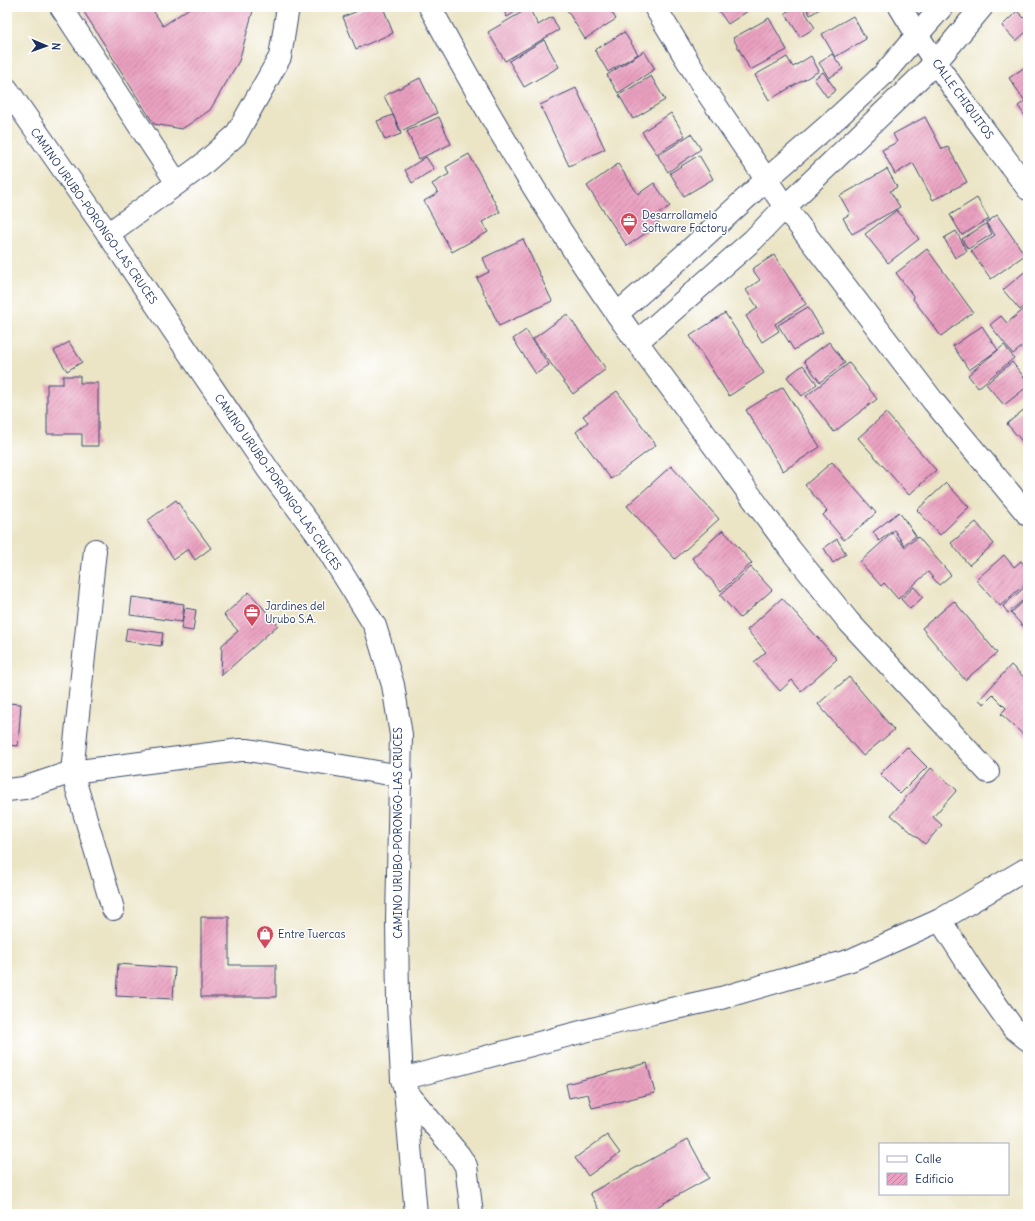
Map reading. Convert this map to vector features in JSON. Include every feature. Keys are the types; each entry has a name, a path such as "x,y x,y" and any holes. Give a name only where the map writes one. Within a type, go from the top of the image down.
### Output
{"street":[{"path":"62,7 177,183"},
{"path":"108,234 200,166 236,135 280,57 288,7"},
{"path":"430,7 459,62 540,199 637,342 785,543 844,616 988,772"},
{"path":"655,7 704,88 785,207 933,401 1028,515"},
{"name":"CALLE CHIQUITOS","path":"900,7 917,35 1028,189"},
{"path":"617,314 878,80 942,7"},
{"path":"637,342 753,240 785,207 936,62 982,7"},
{"name":"CAMINO URUBO-PORONGO-LAS CRUCES","path":"7,89 270,471 321,539 375,626 393,685 401,735 397,920 398,1003 416,1214"},
{"path":"95,550 72,772 113,908"},
{"path":"7,790 24,788 72,772 240,750 248,750 401,776"},
{"path":"472,1214 466,1166 404,1085 653,1013 721,998 850,960 940,920 1028,868"},
{"path":"940,920 972,970 1013,1028 1028,1040"}],"building":[{"path":"81,7 151,7 163,26 191,7 254,7 239,61 210,110 182,129 154,124"},
{"path":"367,7 383,7 393,33 356,49 343,17"},
{"path":"506,7 524,7 507,17 503,9"},
{"path":"565,7 608,7 616,19 585,39"},
{"path":"716,7 754,7 728,24"},
{"path":"795,7 802,7 815,28 800,37 785,13"},
{"path":"806,7 823,7 810,15"},
{"path":"529,8 538,25 552,17 559,30 505,61 488,32"},
{"path":"1017,11 1028,22 1028,30 1016,41 1002,26"},
{"path":"853,16 866,39 835,57 822,34"},
{"path":"769,18 787,50 750,70 733,38"},
{"path":"624,32 638,54 608,72 595,50"},
{"path":"544,40 559,67 524,87 509,61"},
{"path":"644,51 655,69 618,93 607,75"},
{"path":"832,54 843,69 829,78 819,63"},
{"path":"811,56 819,71 769,100 755,75 787,57 793,67"},
{"path":"1028,65 1028,120 1018,106 1025,101 1009,78"},
{"path":"823,72 836,90 827,97 814,79"},
{"path":"651,76 665,100 633,119 619,95"},
{"path":"420,78 437,113 401,131 384,96"},
{"path":"576,88 605,149 569,166 540,105"},
{"path":"671,113 685,136 657,154 642,132"},
{"path":"393,115 401,134 385,140 377,121"},
{"path":"439,117 451,144 419,159 407,131"},
{"path":"925,117 942,149 948,147 967,182 933,200 913,163 895,174 882,150 897,142 893,134"},
{"path":"691,134 701,149 668,172 658,156"},
{"path":"469,154 500,212 482,222 488,232 452,252 424,201 438,193 432,184 449,174 446,167"},
{"path":"699,155 713,179 684,196 670,173"},
{"path":"426,157 434,169 412,183 405,170"},
{"path":"618,164 638,194 654,183 670,206 654,217 659,224 627,246 587,186"},
{"path":"887,169 897,187 890,191 900,207 852,234 843,218 850,214 840,196"},
{"path":"977,198 989,219 962,235 950,215"},
{"path":"897,210 919,239 888,263 865,234"},
{"path":"997,215 1025,255 991,279 971,251 995,235 986,223"},
{"path":"986,224 992,234 968,249 962,239"},
{"path":"956,231 967,251 955,258 944,238"},
{"path":"523,239 552,301 499,326 477,278 489,272 483,258"},
{"path":"927,249 973,312 941,336 913,299 914,297 896,273"},
{"path":"774,255 806,304 775,324 779,331 762,342 746,316 758,308 746,290 760,280 752,269"},
{"path":"1028,269 1028,303 1020,310 1003,290"},
{"path":"1028,306 1028,342 1013,354 990,325 1001,316 1007,323"},
{"path":"808,307 823,332 794,350 778,325"},
{"path":"725,313 764,373 729,396 690,336"},
{"path":"567,314 606,369 573,394 533,339"},
{"path":"982,326 998,350 969,370 953,346"},
{"path":"526,330 549,365 536,374 513,339"},
{"path":"69,342 82,362 67,371 54,351"},
{"path":"829,342 845,363 820,382 804,361"},
{"path":"1004,345 1014,358 978,388 968,375"},
{"path":"1012,362 1028,382 1028,386 1004,405 986,384"},
{"path":"849,363 877,399 834,432 806,396"},
{"path":"803,365 817,384 802,396 787,377"},
{"path":"63,376 80,376 80,383 98,383 98,446 82,446 82,434 47,434 47,384 63,384"},
{"path":"783,387 820,447 783,471 746,410"},
{"path":"617,391 656,445 611,479 576,432 588,422 583,416"},
{"path":"1028,406 1028,448 1007,424"},
{"path":"886,413 936,470 909,495 858,438"},
{"path":"832,462 876,513 844,540 823,515 827,511 805,485"},
{"path":"671,466 719,519 675,559 627,506"},
{"path":"946,483 969,507 940,535 917,510"},
{"path":"176,500 211,548 195,560 188,549 174,559 147,521"},
{"path":"899,512 916,536 904,545 894,530 879,541 873,532"},
{"path":"976,522 994,544 969,565 951,543"},
{"path":"723,530 752,563 721,591 692,558"},
{"path":"892,533 905,547 918,537 951,575 939,585 928,572 898,599 884,583 881,586 860,562"},
{"path":"837,539 846,554 833,563 824,548"},
{"path":"1004,555 1014,567 1021,561 1028,569 1028,581 1000,606 976,580"},
{"path":"751,567 772,590 740,618 720,595"},
{"path":"1028,584 1028,596 1008,613 1003,606"},
{"path":"914,587 923,597 910,609 901,599"},
{"path":"249,592 278,625 221,676 222,645 238,631 224,615"},
{"path":"132,597 184,604 182,622 130,615"},
{"path":"1028,597 1028,632 1011,613"},
{"path":"782,598 837,659 801,691 792,680 780,691 754,662 766,652 747,630"},
{"path":"954,601 997,653 965,680 922,628"},
{"path":"185,608 196,610 193,631 181,629"},
{"path":"127,628 163,633 161,646 125,641"},
{"path":"1011,665 1028,681 1028,739 1001,714 1006,708 993,695 984,704 979,700"},
{"path":"849,677 894,730 863,756 818,704"},
{"path":"7,703 21,704 18,746 7,745"},
{"path":"907,747 927,767 900,794 880,774"},
{"path":"931,768 957,790 933,817 942,825 925,844 891,815"},
{"path":"201,917 229,917 229,965 276,965 276,997 201,997"},
{"path":"118,964 175,968 173,999 116,996"},
{"path":"647,1063 655,1093 592,1108 588,1094 569,1098 566,1084"},
{"path":"607,1135 620,1153 588,1176 575,1158"},
{"path":"688,1139 709,1178 644,1214 602,1214 590,1193"}],"place":[{"name":"Desarrollamelo Software Factory","path":"629,236"},
{"name":"Jardines del Urubo S.A.","path":"252,627"},
{"name":"Entre Tuercas","path":"265,949"}]}
